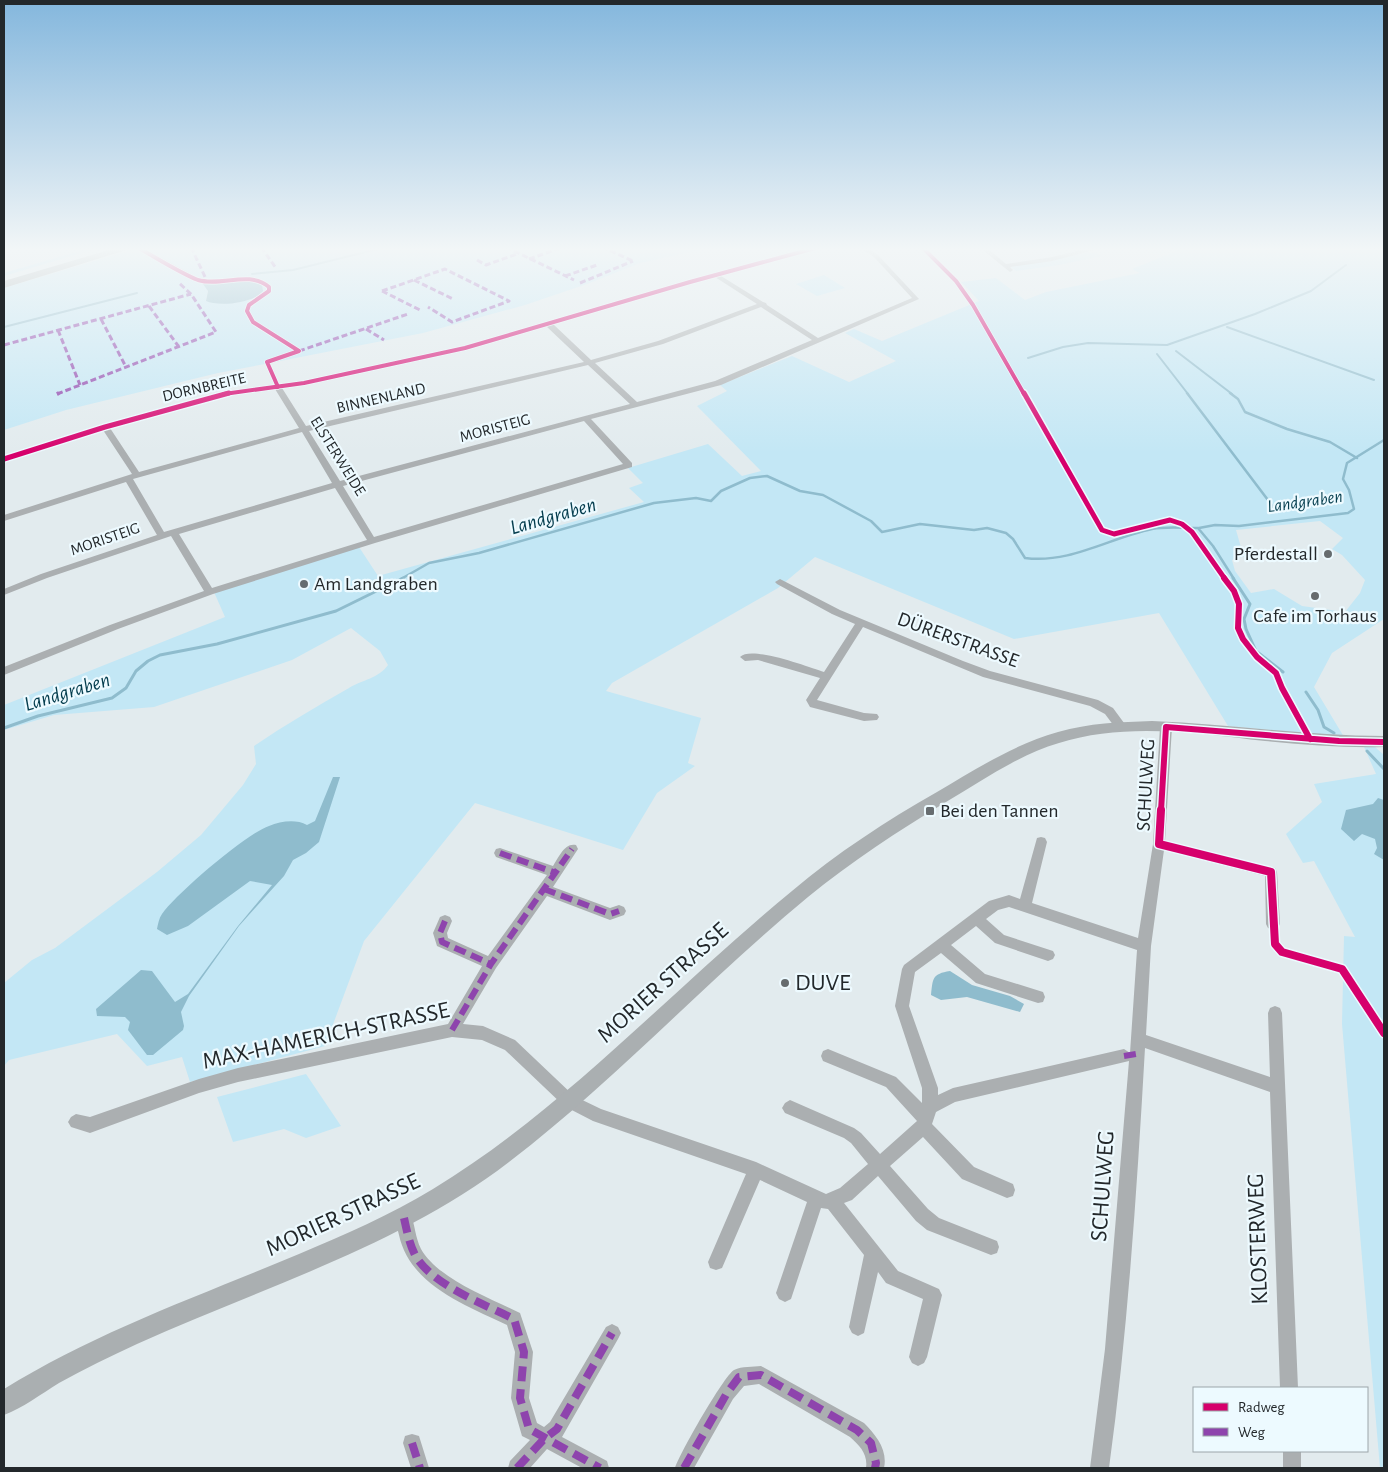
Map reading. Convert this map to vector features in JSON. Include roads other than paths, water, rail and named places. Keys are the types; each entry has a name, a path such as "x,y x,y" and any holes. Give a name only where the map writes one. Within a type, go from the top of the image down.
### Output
{"main road":[{"name":"MORIER STRASSE","path":"4,1403 40,1380 107,1345 287,1270 404,1218 452,1190 492,1163 569,1101 801,893 862,846 1003,760 1035,745 1070,734 1121,727 1166,727 1339,741 1384,742"}],"street":[{"name":"DORNBREITE","path":"4,459 106,427 229,393 304,383 436,355 576,316"},
{"name":"BINNENLAND","path":"4,518 132,477 304,430 499,386 588,362 699,329 734,316"},
{"path":"781,316 818,341"},
{"name":"MORISTEIG","path":"4,592 44,576 162,536 339,484 718,384 877,316"},
{"path":"548,324 636,406"},
{"name":"ELSTERWEIDE","path":"278,387 339,484 372,541"},
{"path":"4,671 114,626 210,592 372,541 629,465 587,420"},
{"path":"106,427 162,536"},
{"path":"174,533 210,592"},
{"name":"DÜRERSTRASSE","path":"780,582 861,623 987,674 1094,703 1108,711 1121,727"},
{"path":"861,623 811,700 814,704 864,717 873,717"},
{"path":"745,657 758,656 826,676"},
{"name":"SCHULWEG","path":"1100,1468 1116,1319 1144,946 1158,844 1166,727"},
{"path":"1025,906 1041,842"},
{"path":"1158,844 1271,872 1273,924"},
{"path":"452,1030 491,964 572,849"},
{"path":"500,853 556,873"},
{"path":"544,889 610,914 619,911"},
{"path":"926,1117 930,1088 902,1006 908,969 994,905 1008,900 1144,946"},
{"path":"976,918 1000,939 1048,955"},
{"path":"445,921 440,933 442,942 491,964"},
{"path":"942,945 981,979 1038,997"},
{"name":"KLOSTERWEG","path":"1275,1013 1289,1387"},
{"name":"MAX-HAMERICH-STRASSE","path":"76,1122 90,1125 199,1086 238,1075 452,1030 483,1033 510,1045 569,1101 598,1116 756,1170 824,1200"},
{"path":"1138,1040 1277,1087"},
{"path":"828,1056 891,1082 926,1117 968,1173 1007,1190"},
{"path":"824,1200 846,1194 880,1166 926,1117 953,1095 1124,1056"},
{"path":"790,1108 856,1138 922,1215 933,1224 991,1247"},
{"path":"716,1262 756,1170"},
{"path":"824,1200 892,1277 933,1295 918,1357"},
{"path":"785,1293 824,1200"},
{"path":"404,1218 410,1246 422,1265 435,1277 514,1319 524,1352 520,1398 529,1429 544,1439 600,1468"},
{"path":"858,1327 873,1254"},
{"path":"517,1468 557,1428 612,1333"},
{"path":"684,1468 727,1393 739,1377 760,1375 857,1430 871,1443 876,1463 875,1468"},
{"path":"412,1443 420,1468"},
{"path":"1292,1452 1292,1468"}],"waterway":[{"path":"4,327 48,316"},
{"path":"1028,358 1063,347 1088,343 1167,345 1250,316"},
{"path":"1227,327 1374,380"},
{"path":"1176,351 1232,394"},
{"path":"1157,354 1188,394"},
{"path":"1187,393 1274,508"},
{"path":"1230,393 1238,399 1245,412 1287,429 1330,442 1356,457"},
{"name":"Landgraben","path":"1356,457 1384,440"},
{"name":"Landgraben","path":"1199,528 1215,525 1239,526 1348,513 1354,509 1349,490 1343,479 1347,463 1356,457"},
{"name":"Landgraben","path":"401,579 429,563 479,553 654,503 696,498 711,501 721,491 750,478 767,476 800,491 823,495 871,521 882,532 920,524 974,530 987,528 1006,533 1013,539 1025,558 1042,559 1074,554 1152,529 1169,527 1198,528 1213,546 1234,579"},
{"path":"1233,578 1250,604 1244,619 1246,629 1256,651 1283,672"},
{"name":"Landgraben","path":"4,728 38,716 112,698 126,688 136,671 148,661 160,655 217,644 336,611 401,579"},
{"path":"1306,692 1318,710 1324,727 1334,733"},
{"path":"1367,751 1384,769"}],"place":[{"name":"Pferdestall","path":"1328,554"},
{"name":"Am Landgraben","path":"304,584"},
{"name":"Cafe im Torhaus","path":"1315,596"},
{"name":"Bei den Tannen","path":"930,811"},
{"name":"DUVE","path":"785,983"}]}
